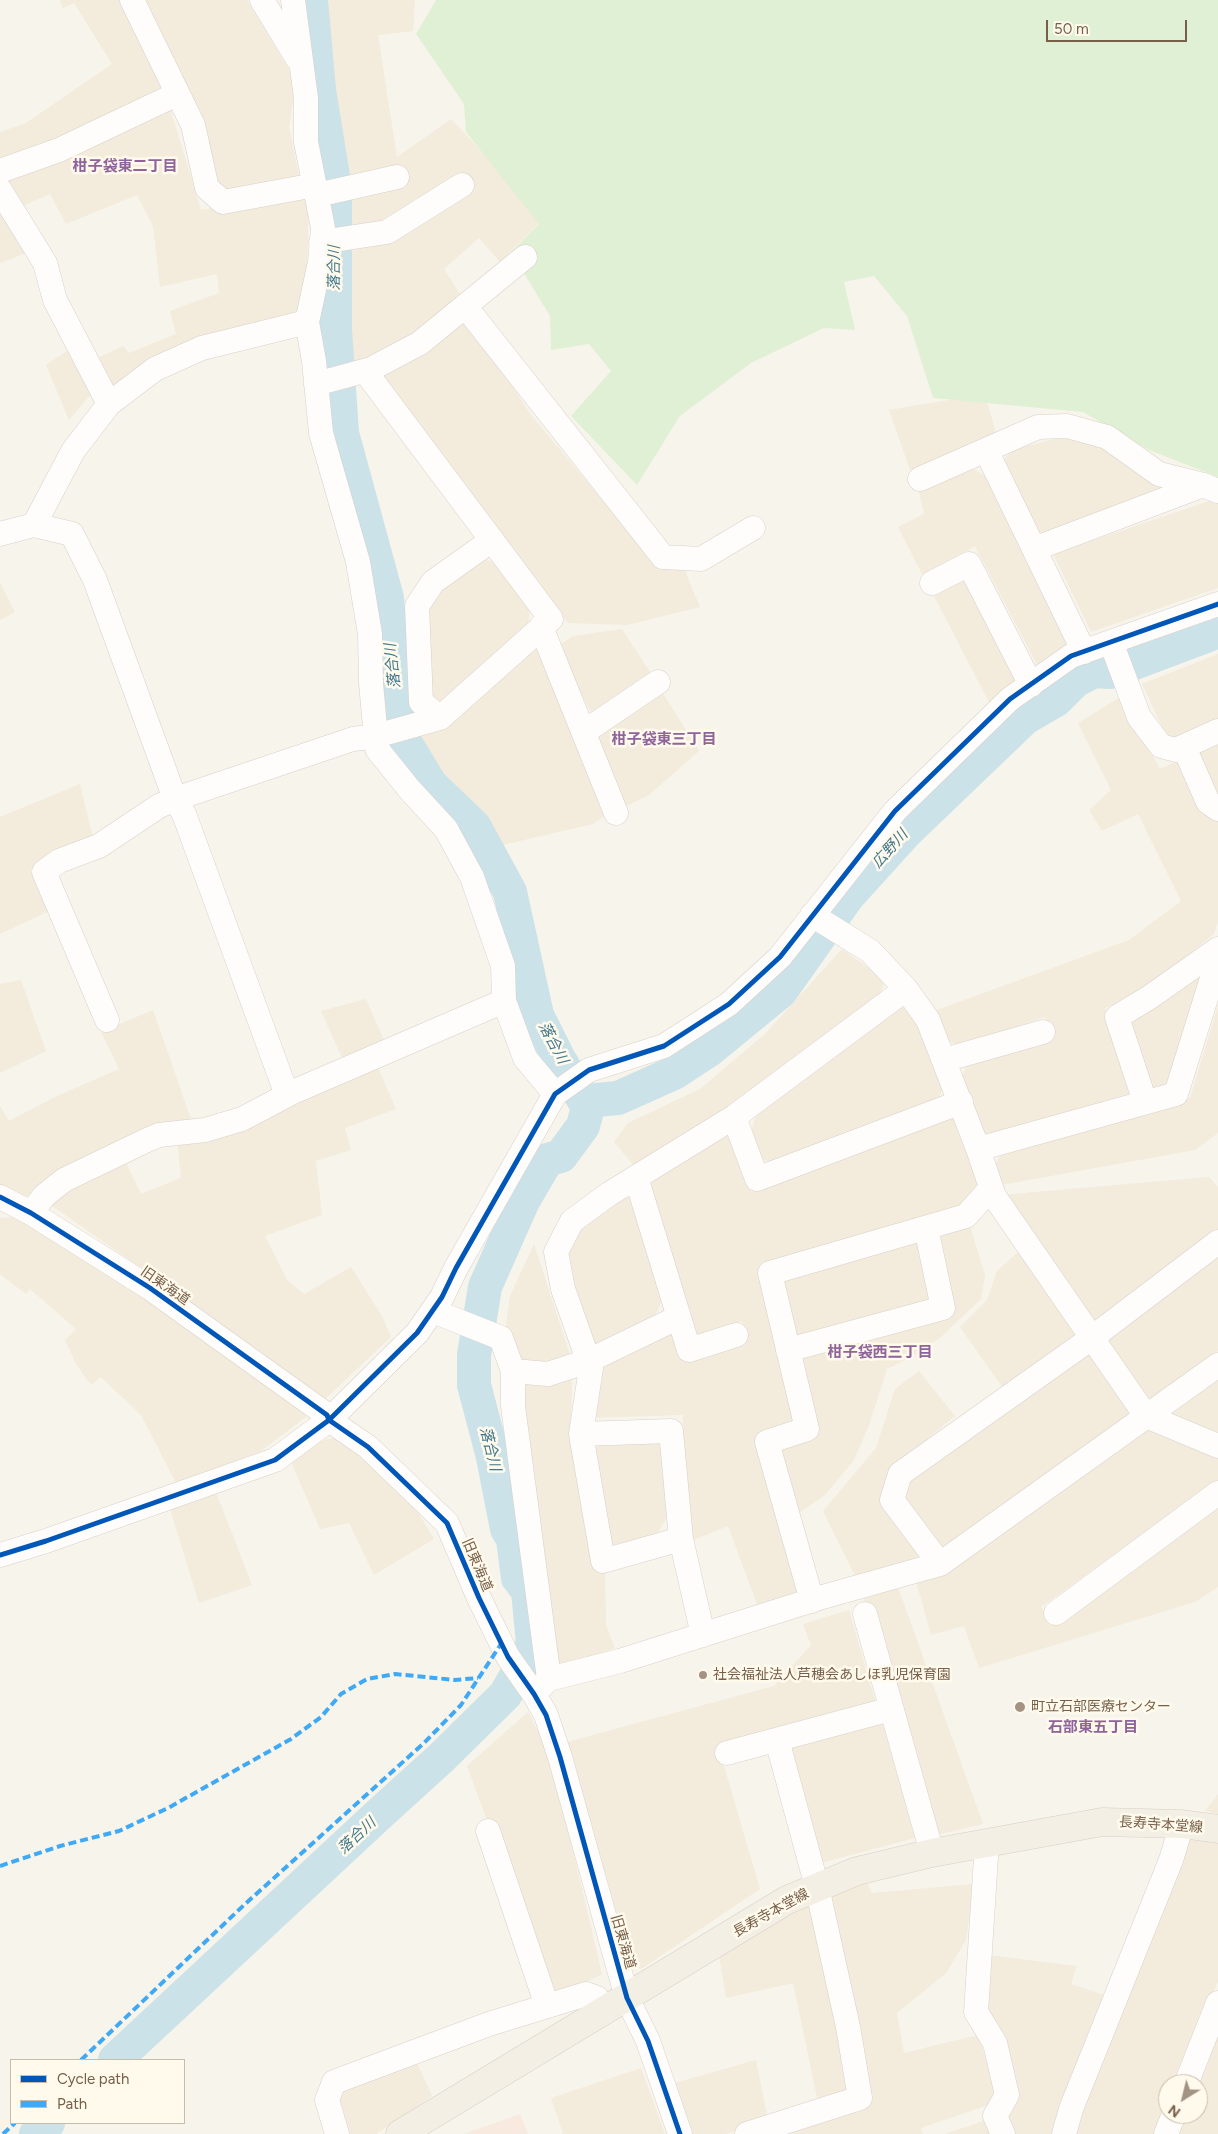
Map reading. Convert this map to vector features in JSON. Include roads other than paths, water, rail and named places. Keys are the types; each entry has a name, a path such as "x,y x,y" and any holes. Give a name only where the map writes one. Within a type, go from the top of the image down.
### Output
{"main road":[{"name":"長寿寺本堂線","path":"400,2134 628,1998 787,1900 857,1871 987,1842 1102,1822 1182,1824 1218,1829"}],"street":[{"path":"132,0 193,125 207,188 223,202 325,191 397,177"},
{"path":"262,0 301,66"},
{"path":"293,0 306,98 306,142 325,191 323,228 332,241"},
{"path":"0,172 59,150 177,94"},
{"path":"332,241 387,232 462,184"},
{"path":"0,190 45,263 55,300 109,404"},
{"path":"332,241 308,322 321,433 358,562 363,589 370,634 371,683 377,749 410,790 446,829 472,877 503,966 504,1002 525,1058 554,1094"},
{"path":"316,384 365,370 420,343 525,257"},
{"path":"465,306 663,557 701,559 753,528"},
{"path":"34,525 73,451 109,404 155,369 202,348 308,322"},
{"path":"106,1020 44,872 59,861 99,846 159,806 175,799 353,739 376,736 440,718 551,619 365,370"},
{"path":"920,479 1038,427 1067,426 1107,437 1159,474 1211,488"},
{"path":"986,450 1084,652"},
{"path":"1034,549 1211,488"},
{"path":"0,534 34,525 72,534 95,580 175,799 184,814 287,1094"},
{"path":"440,718 421,702 417,606 434,582 492,540"},
{"path":"932,583 969,564 1030,685"},
{"path":"0,1555 46,1541 275,1460 329,1420 417,1334 442,1297 456,1268 554,1094 589,1070 664,1046 729,1004 780,957 895,811 1010,700 1030,685 1071,656 1218,604"},
{"path":"542,627 616,813"},
{"path":"1111,642 1139,717 1160,746 1176,750 1218,731"},
{"path":"584,732 658,682"},
{"path":"1184,747 1208,802 1218,809"},
{"path":"812,915 870,951 906,989 928,1020 961,1102 994,1196 1146,1416 1218,1446"},
{"path":"1145,1102 1117,1017 1150,997 1218,948"},
{"path":"978,1149 1176,1094 1218,959"},
{"path":"681,1539 604,1560 582,1434 591,1368 563,1289 556,1252 572,1221 609,1194 734,1117 906,989"},
{"path":"32,1213 44,1196 64,1180 145,1141 159,1135 205,1130 242,1119 287,1094 504,1002"},
{"path":"944,1060 1043,1032"},
{"path":"734,1117 757,1179 961,1102"},
{"path":"636,1177 689,1350 736,1335"},
{"path":"812,1601 767,1442 807,1429 770,1273 966,1216 991,1188"},
{"name":"旧東海道","path":"0,1198 32,1213 150,1288 327,1415 329,1420 368,1447 447,1523 479,1598 508,1657 537,1686 560,1757 628,1998 648,2041 680,2134"},
{"path":"788,1350 943,1308 926,1228"},
{"path":"940,1564 892,1500 900,1474 1093,1337 1218,1242"},
{"path":"432,1311 501,1338 513,1370 513,1406 537,1686 812,1601 925,1570 940,1564 1218,1365"},
{"path":"513,1370 548,1374 588,1361 679,1317"},
{"path":"582,1434 670,1431 681,1539 703,1635"},
{"path":"1056,1613 1218,1493"},
{"path":"864,1614 932,1853"},
{"path":"727,1753 892,1709"},
{"path":"747,2134 860,2098 848,2027 817,1887 777,1740"},
{"path":"1064,2134 1071,2109 1172,1860 1182,1824"},
{"path":"488,1831 548,2006"},
{"path":"987,1842 976,2012 995,2043 1007,2095 995,2116 1003,2134"},
{"path":"337,2134 327,2100 334,2082 490,2024 586,1994 597,1998 604,2012"},
{"path":"1190,2074 1218,2002"}],"waterway":[{"name":"広野川","path":"116,2059 442,1757 505,1695 526,1659 533,1643 528,1591 518,1578 513,1539 507,1529 493,1457 474,1385 474,1355 485,1287 523,1201 547,1160 561,1156 583,1126 588,1107 559,1059 537,1015 510,892 474,826 431,785 400,734 387,598 342,433 335,329 335,189 319,90 311,0"},
{"name":"広野川","path":"588,1107 597,1100 618,1098 674,1073 709,1050 781,991 848,896 905,833 1025,718 1056,700 1075,681 1094,671 1110,672 1211,634 1218,624"},
{"name":"落合川","path":"36,2134 47,2124"}],"place":[{"name":"社会福祉法人芦穂会あしほ乳児保育園","path":"703,1675"},
{"name":"町立石部医療センター","path":"1020,1707"}],"district":[{"name":"柑子袋東二丁目","path":"125,167"},
{"name":"柑子袋東三丁目","path":"664,740"},
{"name":"柑子袋西三丁目","path":"880,1353"},
{"name":"石部東五丁目","path":"1093,1728"}]}
